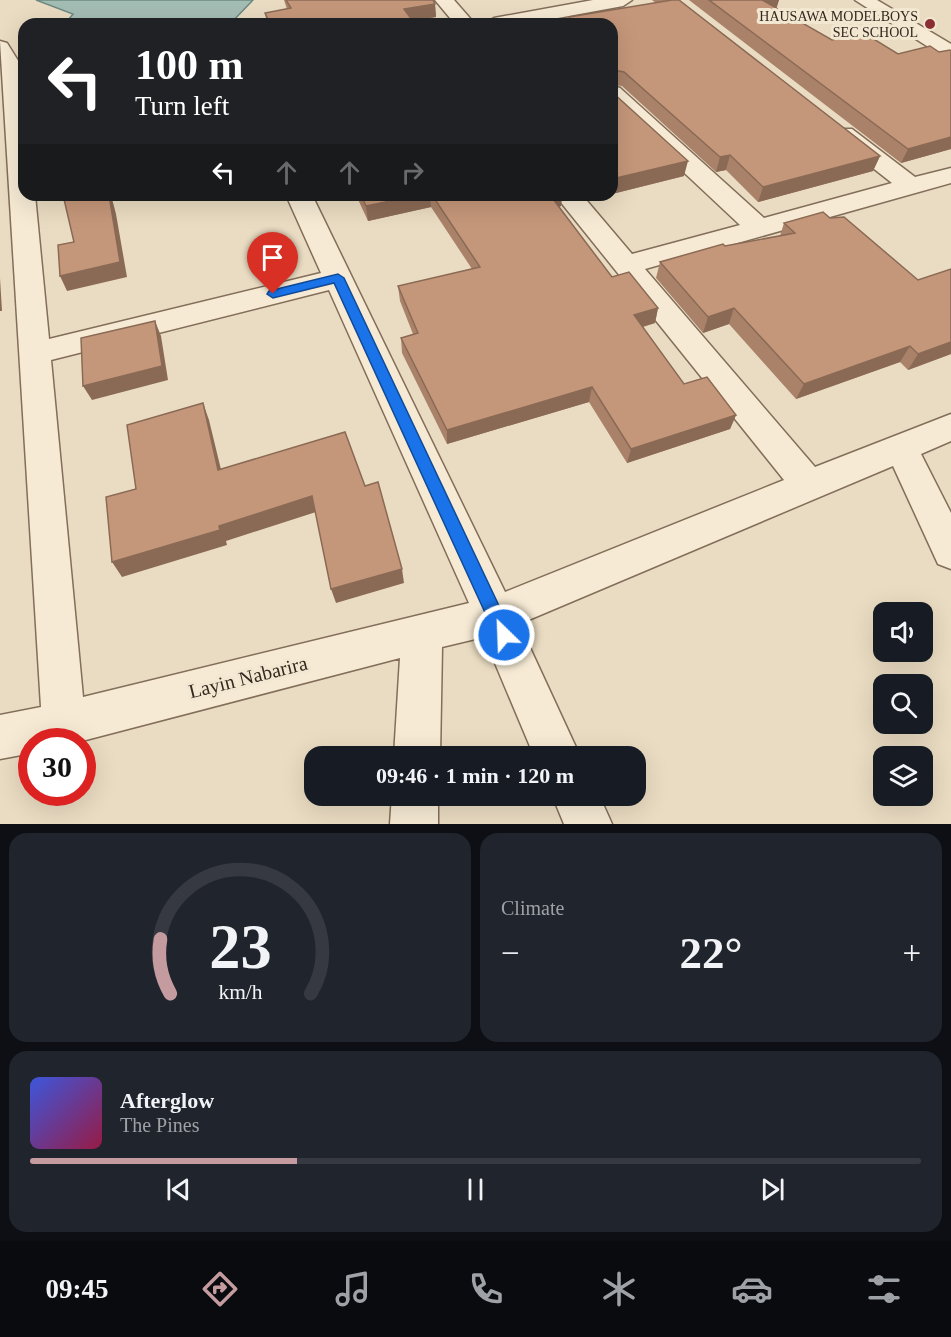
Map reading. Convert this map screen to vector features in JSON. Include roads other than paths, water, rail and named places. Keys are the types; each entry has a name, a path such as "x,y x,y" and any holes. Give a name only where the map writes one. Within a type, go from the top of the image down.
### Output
{"street":[{"path":"444,0 460,18"},
{"path":"553,18 623,0"},
{"path":"864,0 951,53"},
{"path":"0,47 12,67 14,162 18,198"},
{"path":"618,99 759,228"},
{"path":"828,122 911,186"},
{"path":"626,265 951,175"},
{"path":"18,201 35,353 64,724"},
{"path":"302,201 495,615 553,746"},
{"path":"573,201 809,485"},
{"path":"35,353 338,278"},
{"name":"Layin Nabarira","path":"0,737 64,724 495,615 951,427"},
{"path":"902,447 951,552"},
{"path":"417,746 422,633"},
{"path":"414,824 415,806"},
{"path":"580,806 588,824"}],"water":[{"path":"36,0 253,0 236,18 70,18 73,14"}],"place":[{"name":"HAUSAWA MODELBOYS SEC SCHOOL","path":"930,24"}]}
